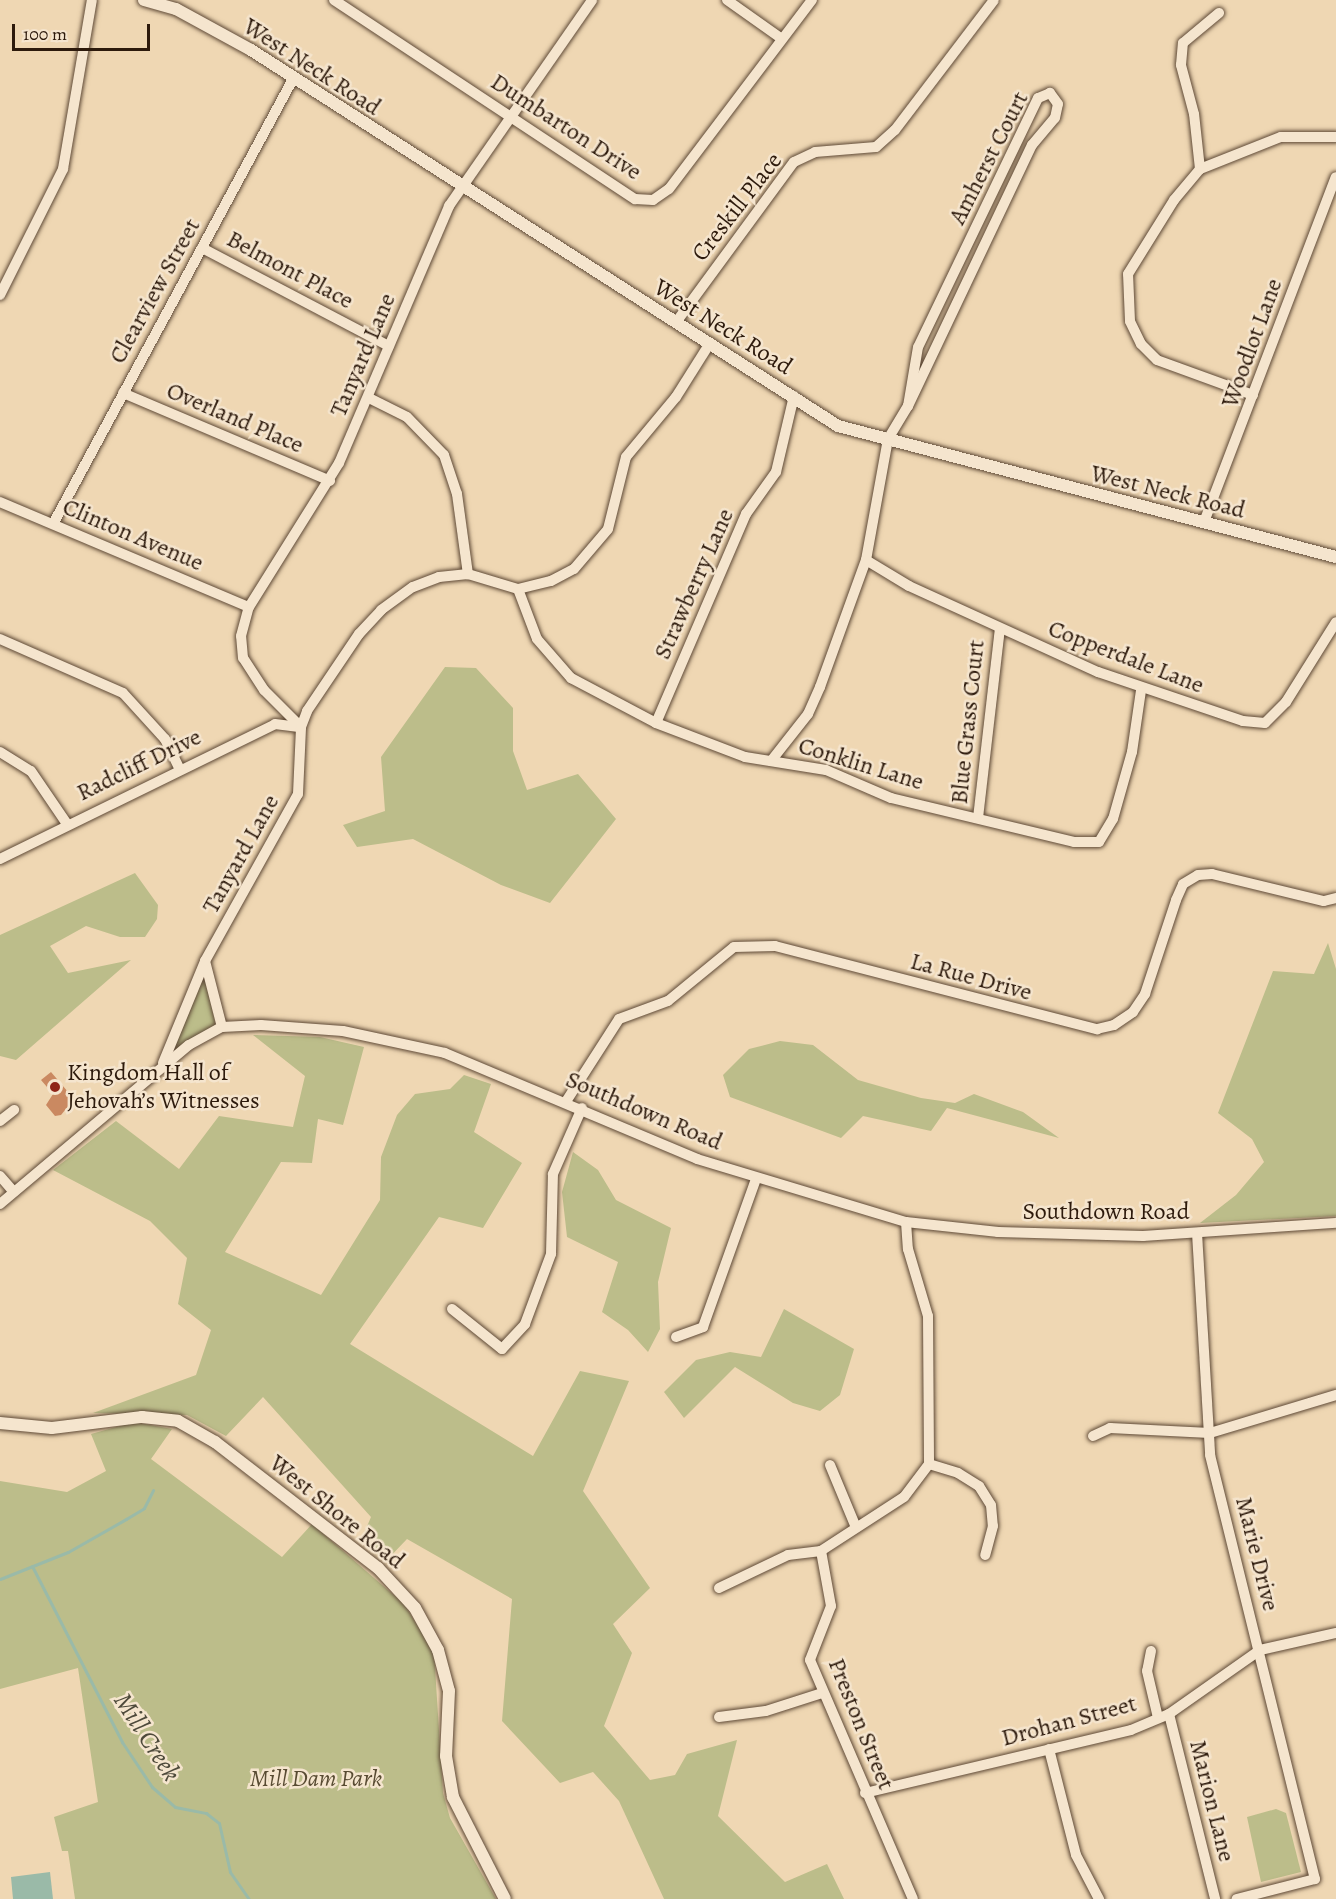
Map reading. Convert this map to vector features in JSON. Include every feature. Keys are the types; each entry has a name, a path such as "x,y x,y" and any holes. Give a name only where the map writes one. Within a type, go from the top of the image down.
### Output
{"street":[{"path":"0,295 63,169 92,0"},
{"name":"West Neck Road","path":"144,0 210,26 462,188 677,321 838,426 1336,555"},
{"name":"Tanyard Lane","path":"301,726 264,690 243,658 241,636 249,607 330,482 369,398 449,206 592,0"},
{"path":"727,0 782,39"},
{"name":"Dumbarton Drive","path":"338,1 635,199 652,200 669,189 812,0"},
{"name":"Creskill Place","path":"677,321 795,162 815,152 876,147 895,130 994,0"},
{"path":"1200,169 1194,114 1181,65 1183,43 1219,14"},
{"name":"Clearview Street","path":"53,524 293,79"},
{"name":"Amherst Court","path":"888,439 908,406 1000,208 1032,145 1055,118 1058,104 1050,93 1038,98 918,347 908,406"},
{"path":"1253,395 1157,360 1141,344 1130,321 1128,274 1174,200 1200,169 1281,137 1336,137"},
{"name":"Woodlot Lane","path":"1204,522 1336,177"},
{"name":"Belmont Place","path":"202,248 389,346"},
{"path":"369,398 407,417 444,455 457,494 468,574 518,589 551,581 593,550 608,529 626,457 676,397 710,343"},
{"name":"Overland Place","path":"123,393 330,482"},
{"name":"Strawberry Lane","path":"656,723 746,514 777,472 794,396"},
{"path":"771,761 812,705 866,560 888,439"},
{"name":"Clinton Avenue","path":"0,502 249,607"},
{"name":"Copperdale Lane","path":"866,560 1000,629 1141,690 1210,713 1265,723 1286,702 1336,622"},
{"name":"Tanyard Lane","path":"163,1064 205,961 298,794 301,726 307,711 347,650 381,610 413,587 468,574"},
{"name":"Conklin Lane","path":"518,589 537,639 571,678 656,723 745,757 826,770 891,798 1074,842 1099,842 1113,819 1132,752 1141,690"},
{"name":"Blue Grass Court","path":"978,819 1000,629"},
{"path":"0,639 123,693 165,739 179,768"},
{"name":"Radcliff Drive","path":"0,859 179,768 275,724 301,726"},
{"path":"0,752 31,771 67,824"},
{"name":"La Rue Drive","path":"567,1100 619,1019 668,1001 734,947 775,946 1097,1029 1114,1025 1133,1012 1145,994 1183,884 1198,875 1212,874 1324,901 1336,898"},
{"path":"205,961 222,1027"},
{"name":"Southdown Road","path":"0,1204 163,1064 222,1027 265,1025 351,1032 445,1053 567,1100 697,1159 756,1179 906,1222 998,1232 1197,1233 1336,1223"},
{"path":"452,1309 501,1349 525,1324 551,1254 553,1174 582,1108"},
{"path":"0,1121 14,1110"},
{"path":"0,1176 14,1192"},
{"path":"676,1337 703,1327 756,1179"},
{"path":"719,1588 788,1555 821,1551 855,1525 904,1497 929,1464 928,1316 908,1249 906,1222"},
{"name":"Marie Drive","path":"1197,1233 1210,1455 1315,1879 1237,1899"},
{"path":"1093,1436 1110,1428 1210,1433 1336,1395"},
{"name":"West Shore Road","path":"0,1423 52,1428 142,1416 178,1421 279,1489 378,1568 415,1608 438,1650 449,1691 446,1756 453,1797 505,1899"},
{"path":"929,1464 958,1473 979,1486 992,1516 986,1555"},
{"path":"830,1465 855,1525"},
{"name":"Preston Street","path":"821,1551 831,1606 810,1660 865,1793 913,1899"},
{"name":"Drohan Street","path":"865,1793 1131,1730 1164,1716 1260,1650 1336,1634"},
{"name":"Marion Lane","path":"1151,1651 1147,1671 1164,1716 1215,1899"},
{"path":"719,1717 766,1711 822,1693"},
{"path":"1049,1749 1076,1855 1099,1899"}],"green space":[{"path":"445,667 476,668 513,708 513,751 527,790 578,774 616,819 550,903 501,885 413,839 357,847 343,825 385,811 381,757"},
{"path":"135,873 158,905 157,919 145,937 120,937 86,926 50,946 68,973 131,960 16,1060 0,1056 0,935"},
{"path":"1328,943 1336,969 1336,1216 1200,1223 1236,1195 1264,1162 1252,1139 1218,1113 1273,971 1314,974"},
{"path":"203,972 216,1026 168,1056"},
{"path":"253,1035 320,1037 364,1047 343,1125 318,1119 312,1163 281,1162 225,1252 321,1295 380,1200 381,1157 397,1115 415,1094 450,1089 464,1075 491,1084 474,1132 522,1163 483,1228 439,1217 350,1344 533,1456 580,1371 629,1381 583,1491 650,1588 613,1624 632,1653 604,1726 650,1780 675,1775 687,1754 737,1740 718,1816 785,1882 827,1864 844,1899 664,1899 619,1801 593,1772 560,1783 502,1721 512,1599 407,1539 385,1562 362,1538 371,1517 263,1397 226,1436 187,1415 93,1413 196,1375 211,1330 178,1304 187,1258 150,1221 53,1170 116,1121 179,1169 219,1116 293,1127 305,1076"},
{"path":"780,1041 813,1045 858,1080 921,1098 955,1103 974,1094 1023,1112 1059,1138 947,1108 931,1131 863,1116 841,1138 730,1097 723,1075 749,1049"},
{"path":"573,1152 598,1170 616,1200 671,1228 658,1282 660,1329 648,1352 628,1330 602,1312 618,1262 567,1237 562,1192"},
{"path":"784,1309 854,1349 840,1395 820,1411 793,1403 735,1367 684,1418 664,1392 696,1360 730,1352 761,1357"},
{"name":"Mill Dam Park","path":"134,1422 172,1429 151,1459 282,1557 312,1524 404,1604 434,1652 443,1793 450,1818 496,1899 75,1899 68,1851 62,1851 54,1817 98,1802 78,1668 0,1689 0,1481 67,1492 106,1471 91,1434"},
{"path":"1276,1809 1286,1813 1301,1872 1261,1882 1247,1817"}],"shaded area":[{"path":"50,1872 53,1899 13,1899 11,1877"}],"building":[{"name":"Kingdom Hall of Jehovah’s Witnesses","path":"51,1072 74,1099 61,1115 55,1116 46,1105 53,1094 41,1080"}],"waterway":[{"name":"Mill Creek","path":"0,1579 68,1552 126,1519 144,1508 153,1490"},
{"name":"Mill Creek","path":"32,1566 122,1742 152,1787 175,1807 206,1813 219,1823 230,1872 249,1899"}],"place":[{"name":"Kingdom Hall of Jehovah’s Witnesses","path":"55,1087"}]}
